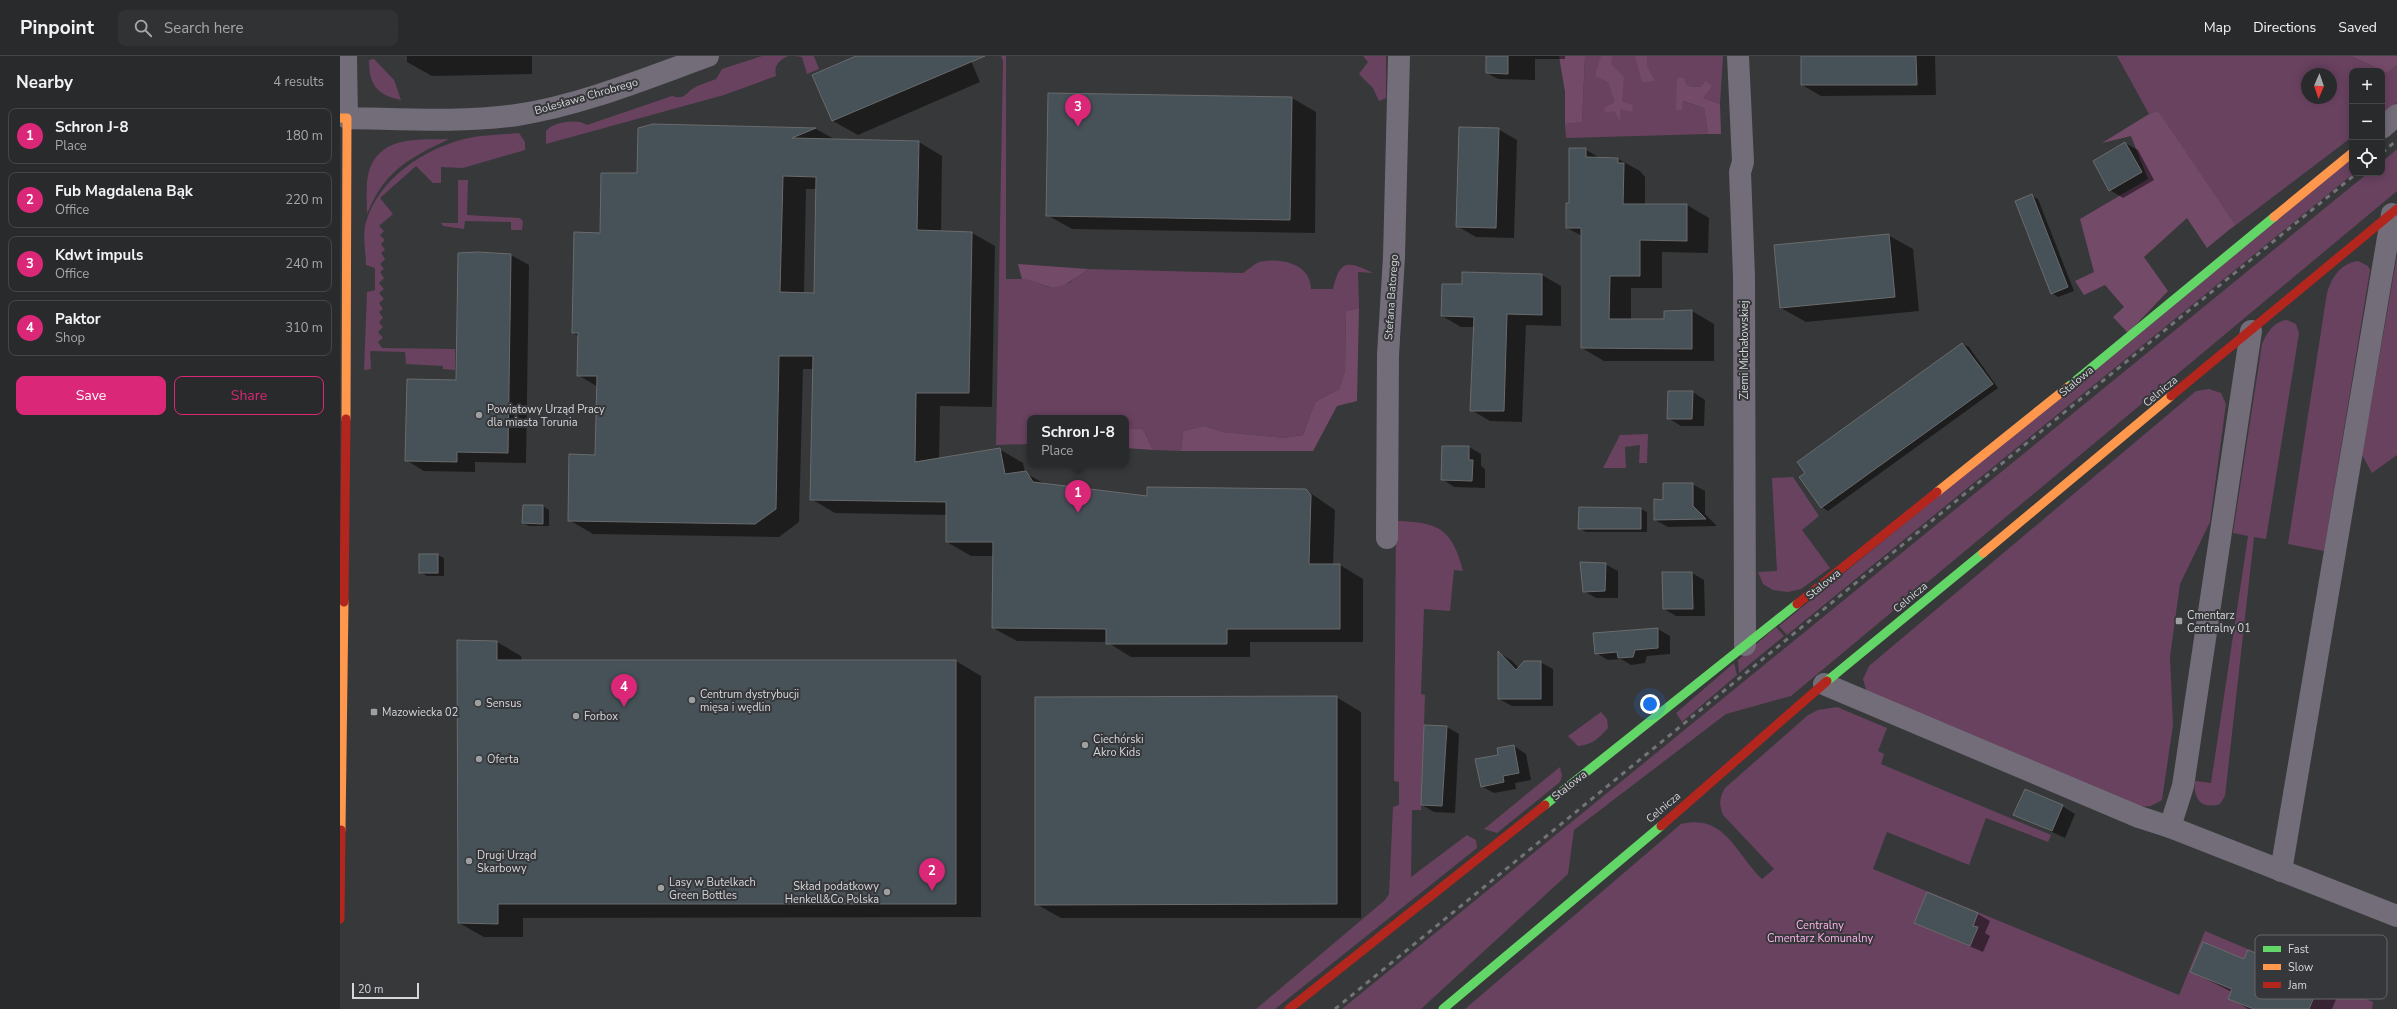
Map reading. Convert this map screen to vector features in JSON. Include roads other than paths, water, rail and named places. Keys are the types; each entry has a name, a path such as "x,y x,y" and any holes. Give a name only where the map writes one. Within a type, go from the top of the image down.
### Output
{"street":[{"path":"340,918 344,118 346,56"},
{"name":"Bolesława Chrobrego","path":"344,118 456,120 531,112 637,81 708,56"},
{"name":"Stefana Batorego","path":"1387,538 1388,355 1394,257 1398,56"},
{"name":"Ziemi Michałowskiej","path":"1738,56 1743,162 1740,172 1744,284 1745,645"},
{"path":"2385,125 2397,115"},
{"name":"Stalowa","path":"1289,1009 2044,407 2349,155"},
{"path":"2282,871 2394,211"},
{"name":"Celnicza","path":"1443,1009 1698,794 1824,684 2394,211"},
{"path":"2170,827 2183,786 2251,331"},
{"path":"1824,684 2132,814 2170,827 2397,916"}],"railway":[{"path":"2385,150 2397,140"},
{"path":"1335,1009 2353,176"}],"place":[{"name":"Kdwt impuls","path":"1078,127"},
{"name":"Powiatowy Urząd Pracy dla miasta Torunia","path":"479,415"},
{"name":"Schron J-8","path":"1078,513"},
{"name":"Cmentarz Centralny 01","path":"2179,621"},
{"name":"Centrum dystrybucji mięsa i wędlin","path":"692,700"},
{"name":"Sensus","path":"478,703"},
{"name":"Paktor","path":"624,707"},
{"name":"Mazowiecka 02","path":"374,712"},
{"name":"Forbox","path":"576,716"},
{"name":"Ciechórski Akro Kids","path":"1085,745"},
{"name":"Oferta","path":"479,759"},
{"name":"Drugi Urząd Skarbowy","path":"469,861"},
{"name":"Lasy w Butelkach Green Bottles","path":"661,888"},
{"name":"Fub Magdalena Bąk","path":"932,891"},
{"name":"Skład podatkowy Henkell&Co Polska","path":"887,892"}],"park label":[{"name":"Centralny Cmentarz Komunalny","path":"1820,931"}]}
